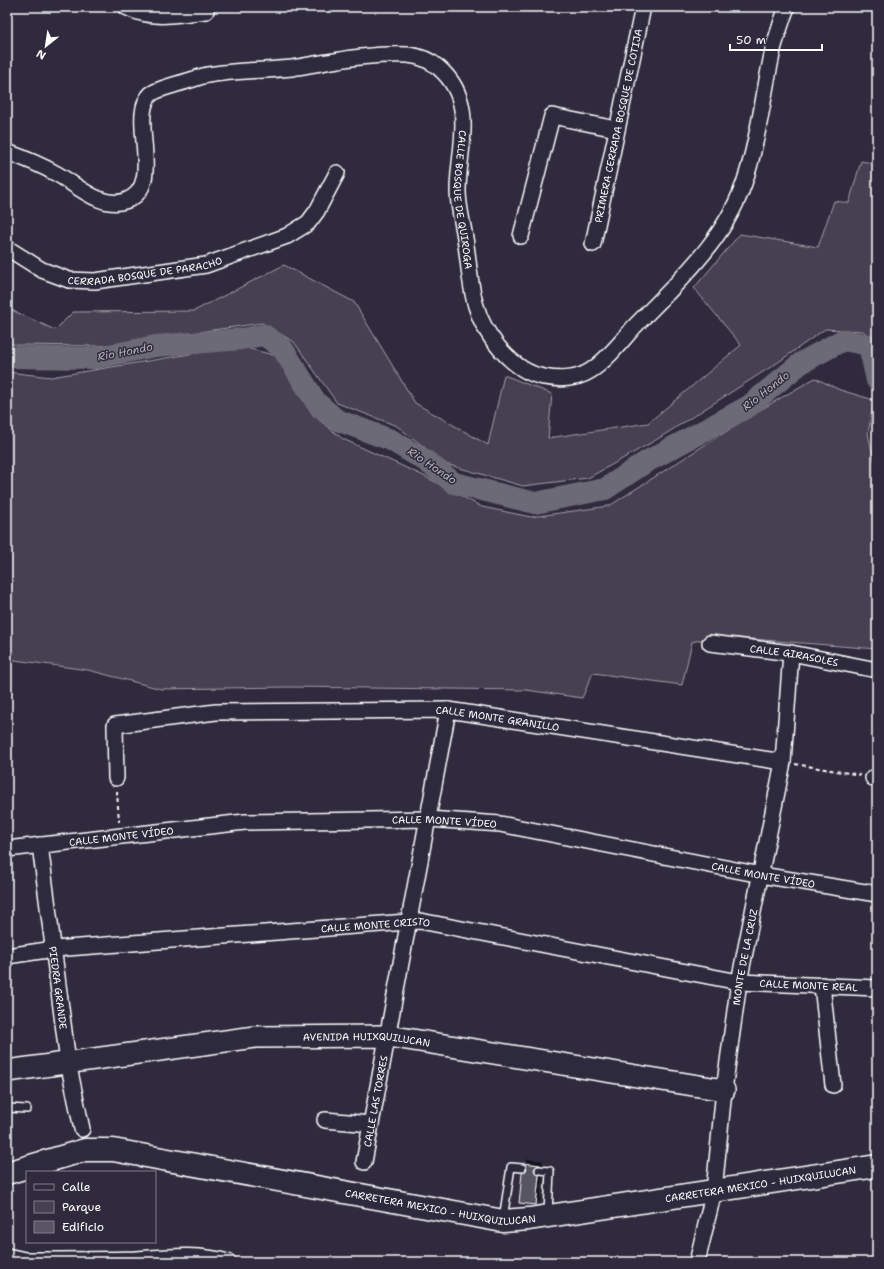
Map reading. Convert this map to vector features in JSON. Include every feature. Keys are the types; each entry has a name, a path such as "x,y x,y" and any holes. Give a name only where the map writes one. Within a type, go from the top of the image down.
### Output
{"main road":[{"name":"CARRETERA MEXICO - HUIXQUILUCAN","path":"7,1173 85,1150 113,1150 503,1221 548,1217 877,1166"}],"street":[{"path":"126,7 139,14 158,16 206,11"},
{"name":"PRIMERA CERRADA BOSQUE DE COTIJA","path":"593,244 616,129 643,7"},
{"name":"CALLE BOSQUE DE QUIROGA","path":"7,152 54,172 95,197 110,201 123,202 131,198 139,189 144,177 146,156 142,121 145,104 149,96 158,90 205,76 291,68 348,58 411,55 431,61 448,76 461,100 464,130 458,192 476,306 490,337 512,362 539,377 566,380 590,371 610,353 694,264 715,238 726,220 747,176 774,46 787,7"},
{"path":"521,236 552,116 616,129"},
{"name":"CERRADA BOSQUE DE PARACHO","path":"7,248 42,270 68,280 95,281 206,265 287,236 308,223 317,211 337,173"},
{"name":"CALLE GIRASOLES","path":"710,643 791,653 877,670"},
{"name":"MONTE DE LA CRUZ","path":"697,1262 714,1191 724,1090 739,982 783,762 791,653"},
{"name":"CALLE MONTE GRANILLO","path":"116,778 115,725 216,712 448,710 783,762"},
{"name":"CALLE LAS TORRES","path":"364,1162 448,710"},
{"name":"CALLE MONTE VÍDEO","path":"7,849 245,822 428,819 500,824 761,875 877,894"},
{"name":"PIEDRA GRANDE","path":"40,845 68,1062 82,1129"},
{"name":"CALLE MONTE CRISTO","path":"7,956 54,949 420,921 739,982"},
{"name":"CALLE MONTE REAL","path":"739,982 877,988"},
{"path":"822,985 833,1085"},
{"name":"AVENIDA HUIXQUILUCAN","path":"7,1071 255,1037 388,1036 724,1090"},
{"path":"326,1120 371,1124"},
{"path":"7,1256 25,1261 135,1260 177,1256 220,1261"}],"lane":[{"path":"7,1108 28,1109"},
{"path":"503,1221 511,1167 522,1168"},
{"path":"539,1170 550,1171 548,1217"}],"path":[{"path":"783,762 875,778"},
{"path":"116,778 120,837"}],"green space":[{"path":"861,161 877,164 877,345 863,331 825,329 777,363 656,440 588,478 523,486 446,464 397,426 337,403 294,342 262,323 100,346 16,345 7,342 7,308 55,330 73,312 194,311 284,265 354,302 415,403 488,445 504,375 552,394 548,438 648,423 741,345 694,288 740,234 818,247 834,201 849,203"},
{"path":"239,346 277,356 313,415 343,439 424,476 482,507 531,517 609,506 755,413 815,378 840,390 874,400 868,434 877,471 877,649 715,636 692,642 682,685 593,673 582,698 526,690 288,687 161,689 88,670 7,659 7,372 51,377"}],"building":[{"path":"523,1163 540,1165 534,1169 539,1175 536,1205 519,1203 522,1173 527,1169"}],"waterway":[{"name":"Rio Hondo","path":"7,357 96,358 156,346 241,339 264,335 283,349 316,402 337,420 391,440 426,461 454,483 535,503 605,489 646,462 749,406 801,363 843,340 869,345 877,380"}]}
